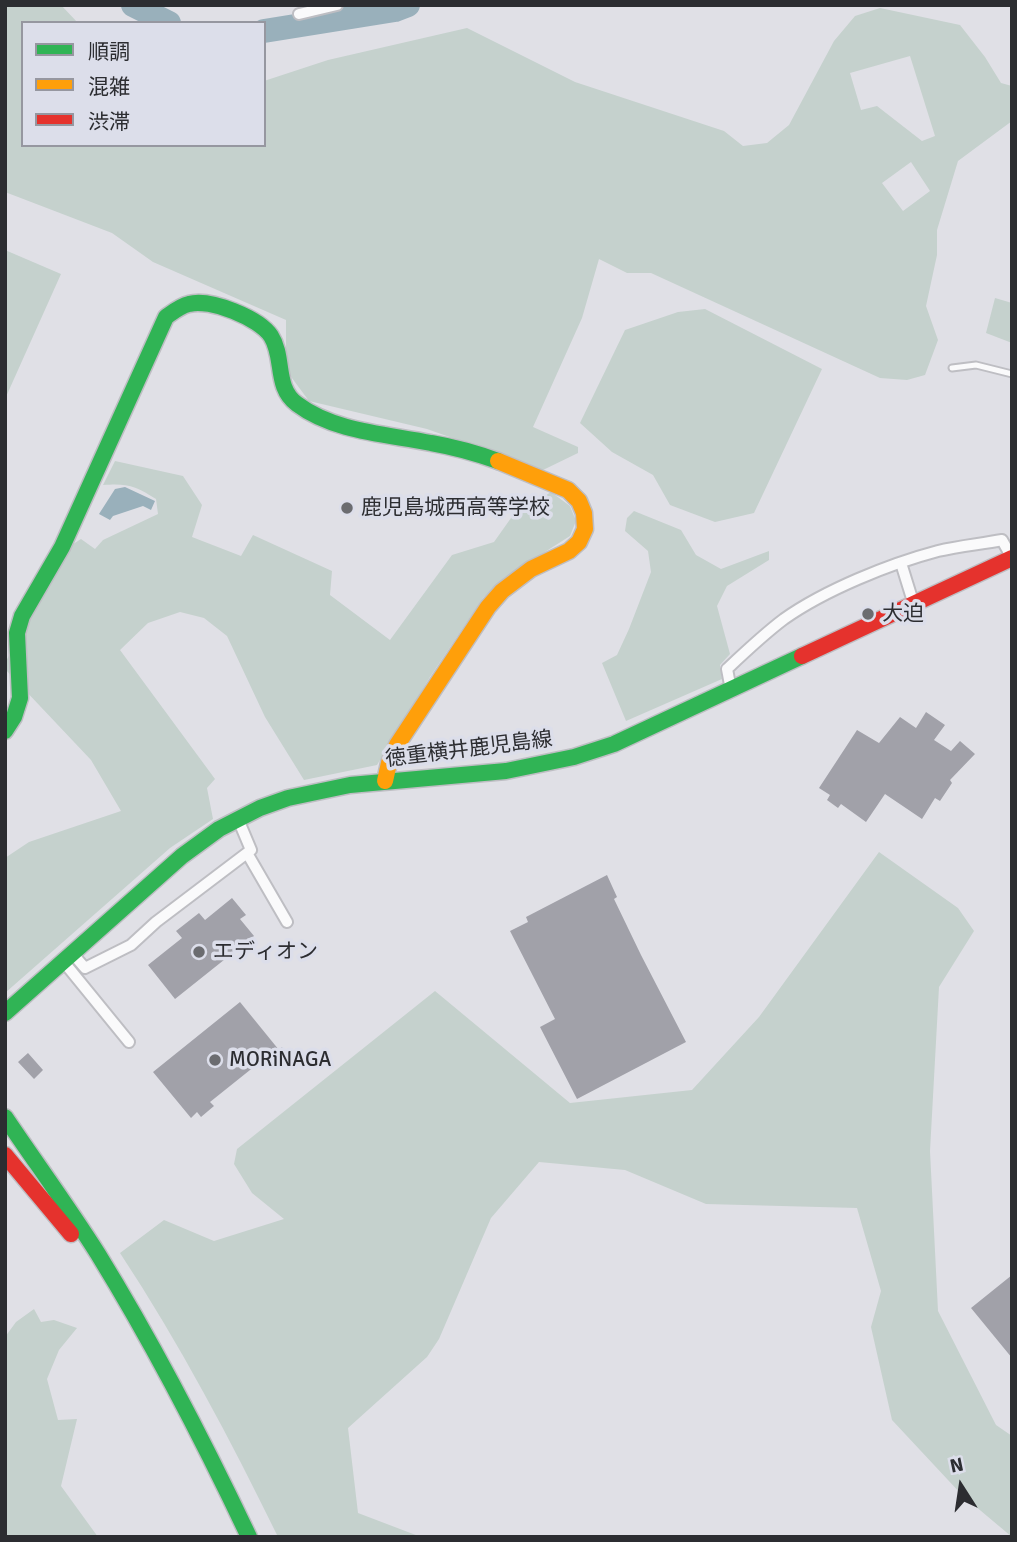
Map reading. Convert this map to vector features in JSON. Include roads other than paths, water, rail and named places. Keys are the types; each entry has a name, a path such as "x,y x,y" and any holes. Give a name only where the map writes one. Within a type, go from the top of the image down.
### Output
{"main road":[{"path":"5,731 14,717 20,698 17,634 22,616 62,547 166,317 189,302 204,301 270,332 276,341 281,384 285,393 304,409 344,428 447,446 476,454 568,490 579,501 584,513 585,529 579,542 569,551 516,579 488,607 397,745 385,781"},
{"name":"徳重横井鹿児島線","path":"5,1013 160,873 238,819 283,800 332,789 385,781 509,771 570,759 614,744 1012,558"},
{"path":"5,1117 97,1253 130,1307 201,1436 249,1537"},
{"path":"5,1155 108,1273"}],"street":[{"path":"299,14 337,5"},
{"path":"732,690 727,669 784,620 812,602 901,563 940,551 1002,540 1012,558"},
{"path":"901,563 914,605"},
{"path":"67,957 85,968 131,945 156,922 251,850 238,819"},
{"path":"247,853 287,922"},
{"path":"67,957 129,1042"}],"lane":[{"path":"952,368 976,365 1012,374"}],"water":[{"path":"125,487 155,501 151,510 143,506 113,516 110,520 99,514 115,489"}],"waterway":[{"path":"133,5 165,21"},
{"path":"266,31 395,10 408,5"}],"place":[{"name":"鹿児島城西高等学校","path":"347,508"},
{"name":"大迫","path":"868,614"},
{"name":"エディオン","path":"199,952"},
{"name":"MORiNAGA","path":"215,1060"}]}
